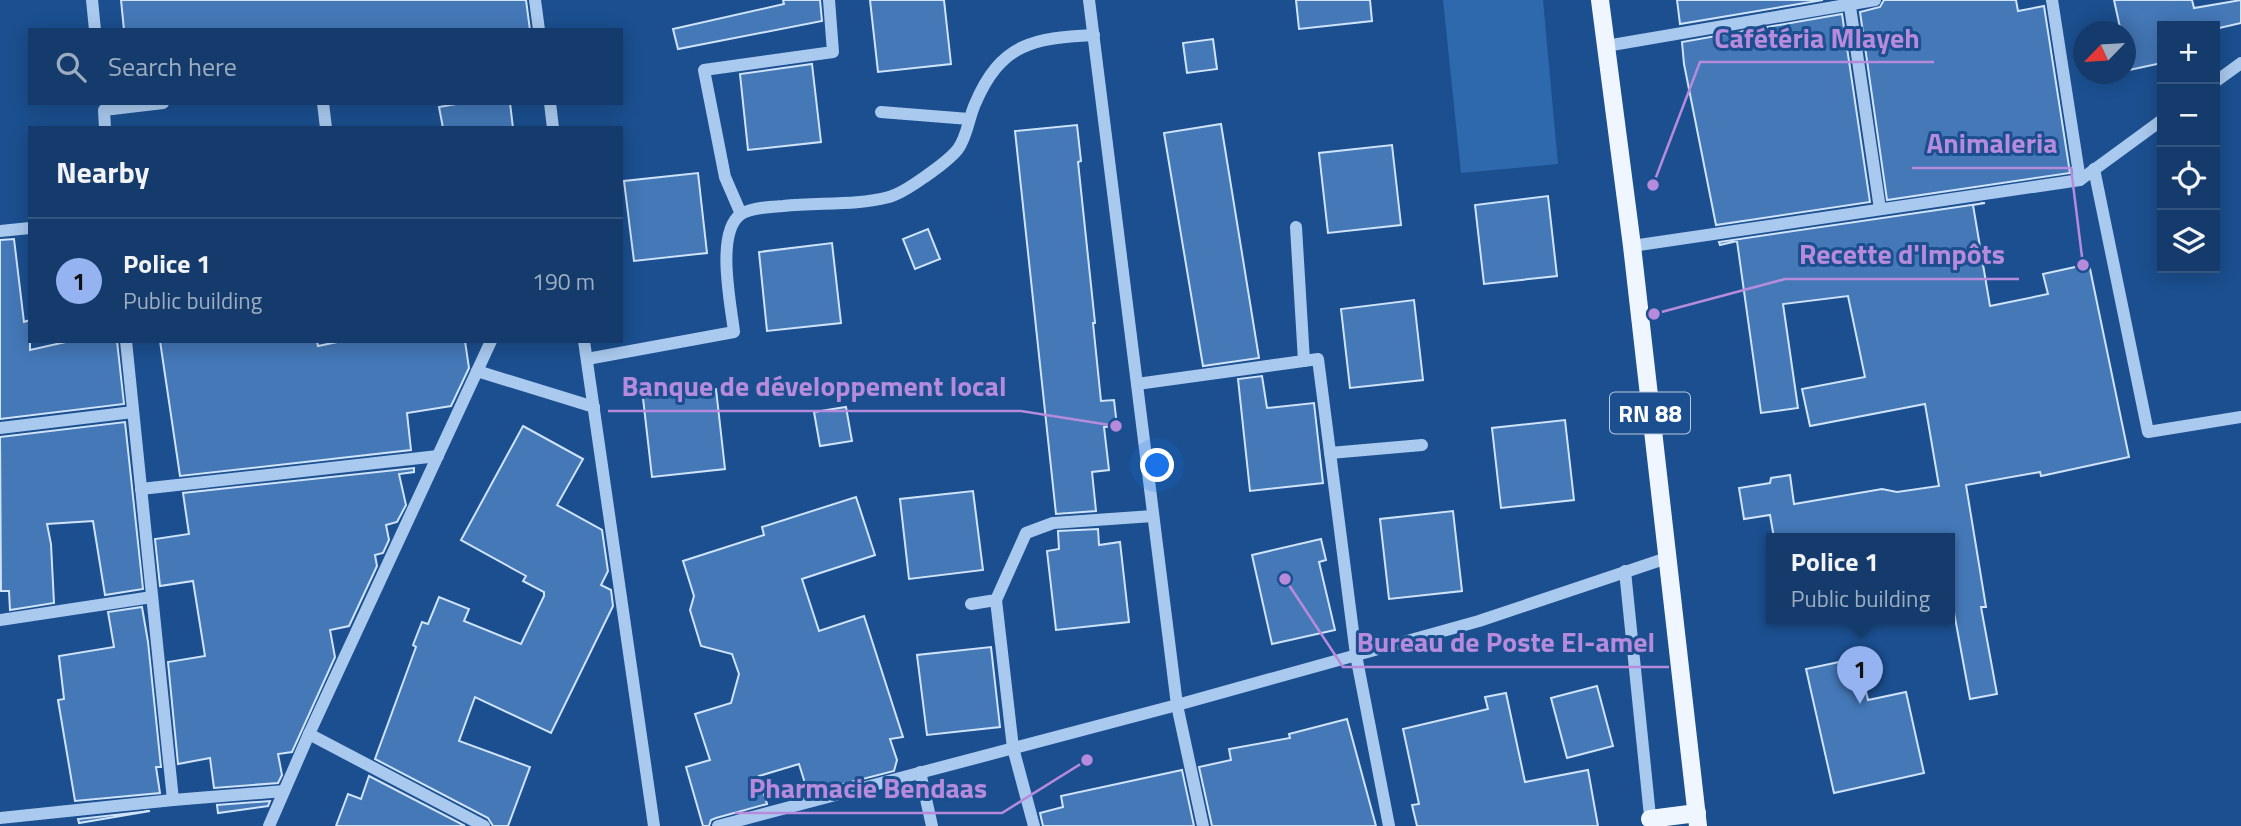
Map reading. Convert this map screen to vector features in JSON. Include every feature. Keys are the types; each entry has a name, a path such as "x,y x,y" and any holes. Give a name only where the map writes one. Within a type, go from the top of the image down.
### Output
{"main road":[{"name":"RN 88","path":"1600,0 1632,246 1698,820"},
{"path":"1650,823 1698,820"}],"street":[{"path":"92,0 96,28"},
{"path":"535,0 539,28"},
{"path":"741,214 725,177 704,69 833,52 830,0"},
{"path":"1089,0 1177,705 1203,826"},
{"path":"1606,46 1849,2 1875,0"},
{"path":"2052,0 2080,180"},
{"path":"1849,2 1880,209"},
{"path":"587,359 734,332 726,263 730,230 741,214 764,207 891,197 926,176 959,148 989,78 1003,59 1024,45 1057,37 1094,35"},
{"path":"2220,78 2241,63"},
{"path":"105,126 103,107 133,105"},
{"path":"323,105 326,126"},
{"path":"550,105 553,126"},
{"path":"881,112 970,119"},
{"path":"1632,246 2080,180 2157,124"},
{"path":"2094,169 2148,432 2241,417"},
{"path":"1296,227 1304,361"},
{"path":"0,231 28,228"},
{"path":"126,343 173,800"},
{"path":"269,826 490,343"},
{"path":"584,343 654,826"},
{"path":"1137,384 1318,359 1356,655 1389,826"},
{"path":"477,371 594,407"},
{"path":"0,428 133,412"},
{"path":"1330,453 1422,445"},
{"path":"141,489 438,456"},
{"path":"1034,826 1013,748 996,600 1026,533 1053,523 1153,516"},
{"path":"718,826 1177,705 1479,621 1667,558"},
{"path":"1625,571 1650,823"},
{"path":"0,620 152,597"},
{"path":"971,604 996,600"},
{"path":"309,734 484,826"},
{"path":"920,772 932,826"},
{"path":"0,818 284,791"}],"shaded area":[{"path":"1443,0 1543,0 1558,164 1461,173"}],"building":[{"path":"121,0 526,0 530,28 124,28"},
{"path":"783,0 820,0 822,21 678,49 673,29 784,4"},
{"path":"870,0 944,0 951,64 878,72"},
{"path":"1296,0 1370,0 1372,21 1299,29"},
{"path":"1677,0 1823,0 1680,24"},
{"path":"1884,0 2016,0 2018,11 2044,6 2070,173 1887,200 1860,12 1880,7"},
{"path":"2114,0 2192,0 2194,8 2241,0 2241,23 2220,28 2220,21 2157,21 2157,64 2136,69 2136,21 2119,21"},
{"path":"1842,14 1870,202 1716,225 1682,42"},
{"path":"1213,39 1217,69 1187,73 1183,43"},
{"path":"812,64 821,142 748,150 740,74"},
{"path":"510,105 513,126 443,126 439,107"},
{"path":"1221,124 1259,358 1203,366 1164,133"},
{"path":"1077,125 1081,161 1078,162 1101,401 1114,400 1117,426 1104,427 1109,470 1092,472 1096,511 1056,514 1015,131"},
{"path":"1392,145 1401,225 1328,233 1319,153"},
{"path":"698,173 707,253 634,261 624,181"},
{"path":"1548,196 1557,276 1484,284 1475,205"},
{"path":"1985,203 1973,205 1990,306 2048,294 2043,274 2089,264 2129,457 2041,476 2040,472 1966,485 1986,607 1981,607 1997,694 1970,699 1955,618 1955,533 1773,533 1770,515 1744,519 1739,488 1770,483 1771,478 1790,475 1794,504 1882,489 1897,492 1939,486 1925,404 1810,426 1802,389 1865,377 1848,296 1783,304 1798,408 1761,413 1737,241 1720,245 1719,242"},
{"path":"928,229 940,259 915,269 903,239"},
{"path":"14,239 24,322 28,321 30,350 61,343 117,343 124,404 0,419 0,240"},
{"path":"832,243 841,323 767,331 759,252"},
{"path":"1414,300 1423,380 1350,388 1341,309"},
{"path":"160,343 317,343 318,346 332,343 465,343 469,368 451,406 407,413 411,450 180,476"},
{"path":"1262,376 1267,408 1314,403 1323,483 1250,491 1238,379"},
{"path":"716,389 725,469 652,477 643,398"},
{"path":"846,407 852,441 820,446 814,412"},
{"path":"1565,420 1574,500 1501,508 1492,428"},
{"path":"125,422 143,589 105,595 93,521 47,524 51,544 54,603 10,610 9,591 1,591 0,437"},
{"path":"523,426 583,459 557,505 602,530 608,571 601,585 611,590 613,606 551,733 475,697 459,741 530,767 508,826 493,826 488,818 375,759 416,647 413,645 422,622 428,624 439,597 469,609 464,621 521,644 544,596 544,592 523,581 526,576 461,540"},
{"path":"414,468 414,472 399,474 406,505 397,522 386,525 389,540 383,553 375,555 377,566 349,626 330,630 335,657 292,752 278,754 282,775 278,783 214,788 210,758 178,764 168,662 205,656 193,581 160,586 155,539 189,534 183,493"},
{"path":"973,491 983,570 909,579 900,499"},
{"path":"856,497 875,555 802,579 819,631 864,616 903,737 890,739 897,760 894,771 808,793 799,764 759,776 767,804 716,818 711,820 709,826 703,826 686,767 710,760 695,714 731,703 739,674 732,654 701,646 690,610 694,596 683,561 764,535 762,527"},
{"path":"1453,511 1462,591 1389,599 1380,519"},
{"path":"1098,529 1099,545 1120,542 1129,622 1056,630 1047,551 1059,549 1058,531"},
{"path":"1321,539 1326,560 1319,562 1335,630 1272,644 1252,555"},
{"path":"142,607 161,767 156,767 160,793 75,801 58,700 64,699 59,656 114,647 108,612"},
{"path":"991,647 1000,727 927,735 917,655"},
{"path":"1858,658 1868,700 1906,692 1924,773 1834,793 1806,669"},
{"path":"1597,686 1613,746 1567,758 1551,698"},
{"path":"1506,693 1525,782 1588,770 1598,826 1417,826 1412,805 1419,804 1403,729 1488,709 1485,697"},
{"path":"1347,719 1376,826 1212,826 1199,767 1231,760 1229,749 1290,738 1289,734"},
{"path":"1182,770 1194,826 1043,826 1040,813 1063,807 1061,796"},
{"path":"369,776 465,826 336,826 348,794 361,799"},
{"path":"270,801 268,806 218,813 217,805"},
{"path":"150,811 79,823 78,819"}],"place":[{"name":"Cafétéria Mlayeh","path":"1653,185"},
{"name":"Animaleria","path":"2083,265"},
{"name":"Recette d'Impôts","path":"1654,314"},
{"name":"Banque de développement local","path":"1116,426"},
{"name":"Bureau de Poste El-amel","path":"1285,579"},
{"name":"Police 1","path":"1860,704"},
{"name":"Pharmacie Bendaas","path":"1087,760"}]}
